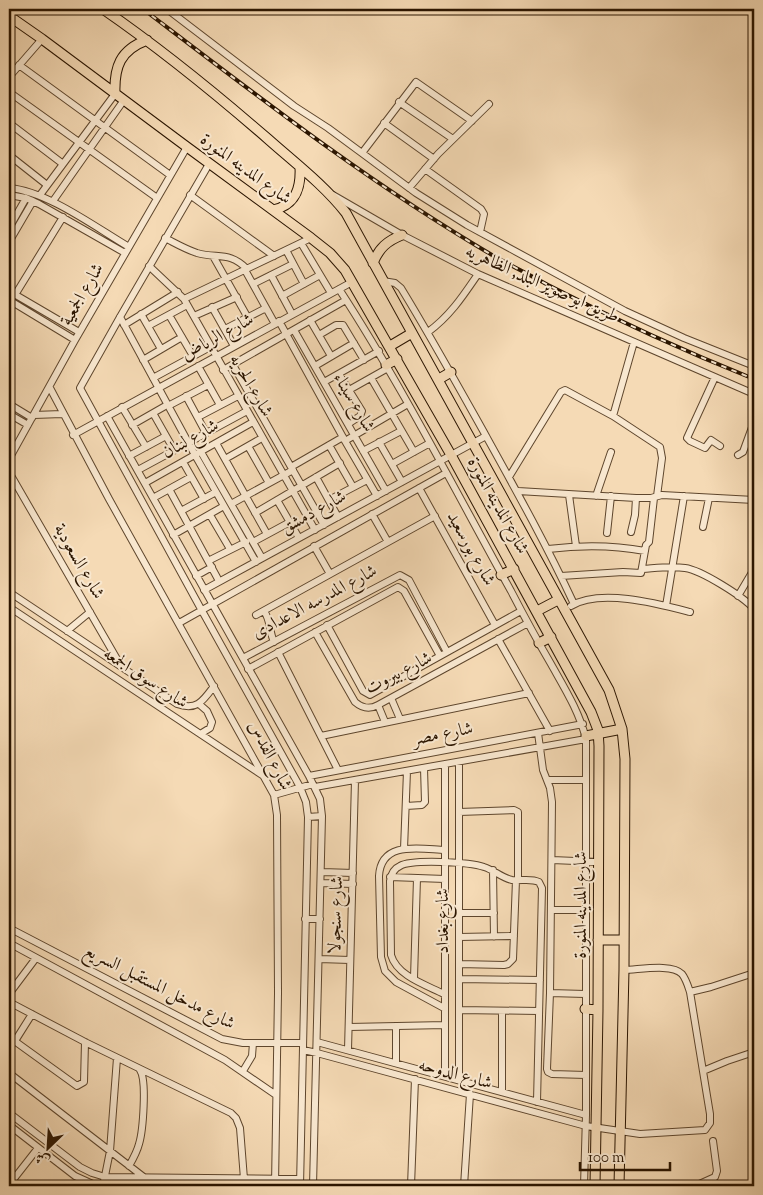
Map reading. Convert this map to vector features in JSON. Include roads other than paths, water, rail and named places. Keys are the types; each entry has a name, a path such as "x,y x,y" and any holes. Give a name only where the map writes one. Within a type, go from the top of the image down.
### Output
{"main road":[{"name":"شارع المدينه المنورة","path":"103,9 147,40 220,98 325,190 349,219 439,379 564,611 607,685 622,729 624,759 624,970 618,1186"},
{"name":"شارع المدينه المنورة","path":"9,16 311,238 338,261 390,346 591,712 598,733 598,1010 595,1186"},
{"path":"115,94 115,77 120,61 132,48 147,40"},
{"path":"273,210 286,205 296,195 300,181 300,167"},
{"path":"373,263 377,253 384,245 402,235"},
{"path":"390,346 412,333"},
{"path":"387,366 397,359"},
{"path":"439,379 452,372"},
{"path":"502,575 514,569"},
{"path":"537,611 558,600"},
{"path":"539,643 551,637"},
{"path":"586,737 622,729"},
{"path":"598,940 624,940"},
{"path":"585,1010 598,1010"}],"street":[{"path":"167,9 294,106 409,188 480,232 625,311 684,338 754,366"},
{"path":"9,77 42,39"},
{"path":"19,65 170,175"},
{"path":"362,153 416,82 472,121"},
{"path":"9,92 157,198"},
{"path":"40,195 115,94"},
{"path":"53,212 55,203 89,149 124,100"},
{"path":"399,102 453,140"},
{"path":"409,188 434,159 489,104"},
{"path":"9,123 63,164"},
{"path":"384,123 434,159"},
{"name":"شارع الجمعية","path":"9,459 50,388 79,332 187,148"},
{"path":"9,155 47,185"},
{"path":"98,420 81,390 81,386 164,238 209,164"},
{"path":"425,169 481,209 484,214 480,232"},
{"path":"9,188 40,195 127,250"},
{"name":"طريق ابو صوير البلد, الظاهريه","path":"325,190 402,235 478,274 754,394"},
{"path":"9,195 33,201 127,250"},
{"path":"190,195 274,256"},
{"path":"9,242 11,230 26,198"},
{"path":"11,230 33,201"},
{"path":"62,217 12,293 79,332"},
{"path":"164,238 196,252 231,258 240,262 246,269 266,308 277,323"},
{"path":"148,326 226,279 311,238"},
{"path":"301,243 331,293"},
{"path":"286,250 304,284"},
{"path":"213,256 248,318"},
{"path":"253,284 293,264"},
{"name":"شارع الحريه","path":"149,266 160,278 178,292 186,302 314,530"},
{"path":"428,332 442,322 457,306 478,274"},
{"path":"271,275 292,314"},
{"path":"282,296 320,275"},
{"path":"383,281 395,283 401,288 452,372 518,491 574,604"},
{"name":"شارع الرياض","path":"73,434 352,282"},
{"path":"339,289 379,351 583,724 586,737 586,1126 584,1186"},
{"path":"124,325 178,292"},
{"path":"194,316 237,297"},
{"name":"شارع الرياض","path":"223,370 346,300"},
{"path":"23,309 28,302"},
{"path":"10,304 23,309 75,340"},
{"path":"212,307 234,346"},
{"path":"225,329 266,308"},
{"path":"141,314 161,349"},
{"path":"169,315 193,356"},
{"path":"120,317 188,443 198,453 259,560"},
{"path":"310,320 331,356"},
{"name":"شارع سيناء","path":"277,323 286,334 377,496"},
{"path":"319,335 341,324 345,327 364,360"},
{"name":"شارع سيناء","path":"294,330 386,491"},
{"path":"143,360 182,337"},
{"path":"613,416 634,342"},
{"path":"315,366 354,343"},
{"path":"152,378 210,347"},
{"path":"324,382 379,351"},
{"name":"شارع الحريه","path":"233,365 324,525"},
{"path":"198,366 220,405"},
{"path":"349,390 371,378 387,366"},
{"path":"339,374 362,413 348,424"},
{"path":"715,377 687,439 705,448 711,440 720,446"},
{"path":"371,378 414,452"},
{"path":"132,425 208,385"},
{"name":"شارع القدس","path":"50,388 73,434 274,795 278,815 275,1183"},
{"path":"509,477 562,391 565,390 613,416 660,447 662,458 650,542 646,545 643,569 640,573 623,572 560,576"},
{"path":"186,396 206,433"},
{"path":"198,417 238,396"},
{"path":"326,407 336,402"},
{"path":"9,404 33,417 62,414"},
{"path":"173,535 283,475 329,445 354,435 408,404"},
{"path":"122,407 146,447"},
{"name":"شارع لبنان","path":"138,470 247,411"},
{"path":"153,413 174,450"},
{"path":"9,414 28,426"},
{"path":"107,416 309,776 320,799 322,816 322,872 313,1186"},
{"name":"شارع القدس","path":"98,420 300,787 306,802 308,817 300,1183"},
{"name":"شارع لبنان","path":"133,484 183,462 253,422"},
{"path":"738,456 743,452 754,422"},
{"path":"363,451 401,431"},
{"path":"129,456 166,436"},
{"name":"شارع دمشق","path":"204,590 486,436"},
{"path":"225,459 248,446 275,439"},
{"path":"379,442 402,482"},
{"path":"216,443 267,534"},
{"path":"392,464 430,443"},
{"path":"329,445 353,487"},
{"path":"248,446 269,483"},
{"path":"596,496 611,452"},
{"path":"198,453 216,492 228,505"},
{"path":"183,462 204,499"},
{"path":"255,512 340,463"},
{"name":"شارع السعودية","path":"9,472 122,667"},
{"name":"شارع دمشق","path":"179,623 446,473"},
{"path":"153,498 191,477"},
{"path":"316,477 338,517"},
{"path":"329,500 367,480"},
{"name":"شارع بورسعيد","path":"419,488 495,625"},
{"path":"169,489 219,582"},
{"path":"518,491 636,498 684,496 754,500"},
{"path":"181,511 216,492"},
{"path":"569,495 576,546"},
{"path":"607,533 611,496"},
{"path":"666,606 674,568 684,496"},
{"path":"631,532 636,498"},
{"path":"703,527 709,498"},
{"path":"277,500 299,538"},
{"path":"357,506 364,518"},
{"path":"372,514 388,542"},
{"path":"210,515 230,550"},
{"path":"256,616 435,516"},
{"path":"196,576 230,550 290,522"},
{"path":"314,546 330,574"},
{"path":"548,549 576,546 618,547 645,551"},
{"path":"643,569 685,568 696,570 752,607 754,598"},
{"path":"738,596 754,569"},
{"name":"شارع المدرسه الاعدادى","path":"243,658 400,575 409,580 448,652"},
{"name":"شارع المدرسه الاعدادى","path":"248,669 396,588 404,591 440,656"},
{"name":"شارع سوق الجمعه","path":"9,592 176,704 187,706 199,704 214,686"},
{"path":"564,611 574,604 587,600 619,598 690,612"},
{"name":"شارع سوق الجمعه","path":"9,607 265,776"},
{"path":"264,611 269,619 270,632 274,642"},
{"name":"شارع بيروت","path":"328,625 365,694 372,695 521,611"},
{"path":"67,631 90,612"},
{"name":"شارع بيروت","path":"315,632 355,702 364,708 369,708 378,705 528,623"},
{"path":"487,629 529,693 550,731"},
{"path":"278,652 338,770"},
{"path":"429,662 435,674"},
{"path":"396,682 402,692"},
{"path":"321,736 529,693"},
{"path":"391,698 400,719"},
{"path":"199,704 207,710 212,722 210,728 202,733"},
{"path":"378,705 386,722"},
{"name":"شارع مصر","path":"309,776 583,724"},
{"path":"538,733 542,770 548,780 552,802 550,993 547,1071 552,1074 586,1075"},
{"name":"شارع مصر","path":"274,795 300,787 355,780 459,762 586,737"},
{"name":"شارع بغداد","path":"459,762 459,1080"},
{"name":"شارع بغداد","path":"438,1086 442,1076 444,1025 445,764"},
{"path":"406,806 422,805 425,802 424,768"},
{"path":"404,849 407,771"},
{"name":"شارع سنجولا","path":"348,1050 355,780"},
{"path":"548,780 586,780"},
{"path":"459,812 514,810 518,812 514,956 508,964 459,964"},
{"path":"308,817 322,816"},
{"path":"444,1008 396,982 390,977 382,964 379,870 388,855 393,852 404,849 445,850"},
{"path":"552,860 598,862"},
{"path":"444,994 401,971 393,961 391,955 390,877 395,869 407,863 445,862 478,865 493,870 507,878 536,880 539,882 542,888 538,1102"},
{"path":"493,870 494,937"},
{"path":"322,872 353,873"},
{"path":"390,877 445,878"},
{"path":"414,978 416,878"},
{"path":"321,882 353,884"},
{"path":"551,910 586,910"},
{"path":"459,913 494,913"},
{"path":"306,919 320,919"},
{"name":"شارع مدخل المستقبل السريع","path":"9,928 222,1039 232,1042 303,1043"},
{"path":"459,937 514,936"},
{"name":"شارع مدخل المستقبل السريع","path":"9,943 243,1071 276,1095"},
{"path":"444,953 459,953"},
{"path":"9,994 36,958"},
{"path":"319,959 350,960"},
{"path":"382,964 393,961"},
{"path":"624,970 672,968 682,974 690,992 702,1071 754,1052"},
{"path":"690,992 754,973"},
{"path":"459,979 540,980"},
{"path":"550,993 585,994"},
{"path":"9,1002 140,1070 231,1114 236,1118 240,1128 244,1179"},
{"path":"459,1010 539,1011"},
{"path":"502,1011 502,1092"},
{"path":"32,1014 12,1039 77,1086 84,1082 85,1042"},
{"path":"349,1027 444,1025"},
{"path":"396,1026 396,1063"},
{"name":"شارع الدوحه","path":"317,1042 586,1115"},
{"path":"243,1071 252,1056 253,1043"},
{"name":"شارع الدوحه","path":"303,1050 317,1052 586,1126 620,1132 654,1134 705,1130 710,1123 710,1114 702,1071"},
{"path":"103,1186 110,1152 117,1058"},
{"path":"129,1166 138,1149 140,1136 144,1083 143,1074 140,1070"},
{"path":"9,1073 145,1178"},
{"path":"411,1186 415,1080"},
{"path":"302,1090 316,1090"},
{"path":"464,1186 470,1094"},
{"path":"9,1113 80,1167 105,1177 244,1179 275,1183 300,1183"},
{"path":"9,1134 11,1127 75,1176 97,1186"},
{"path":"31,1142 37,1135"},
{"path":"695,1186 715,1177 717,1171 713,1141"},
{"path":"19,1186 11,1183 38,1148"}],"railway":[{"path":"143,9 271,106 357,168 492,255 625,323 754,379"}]}
